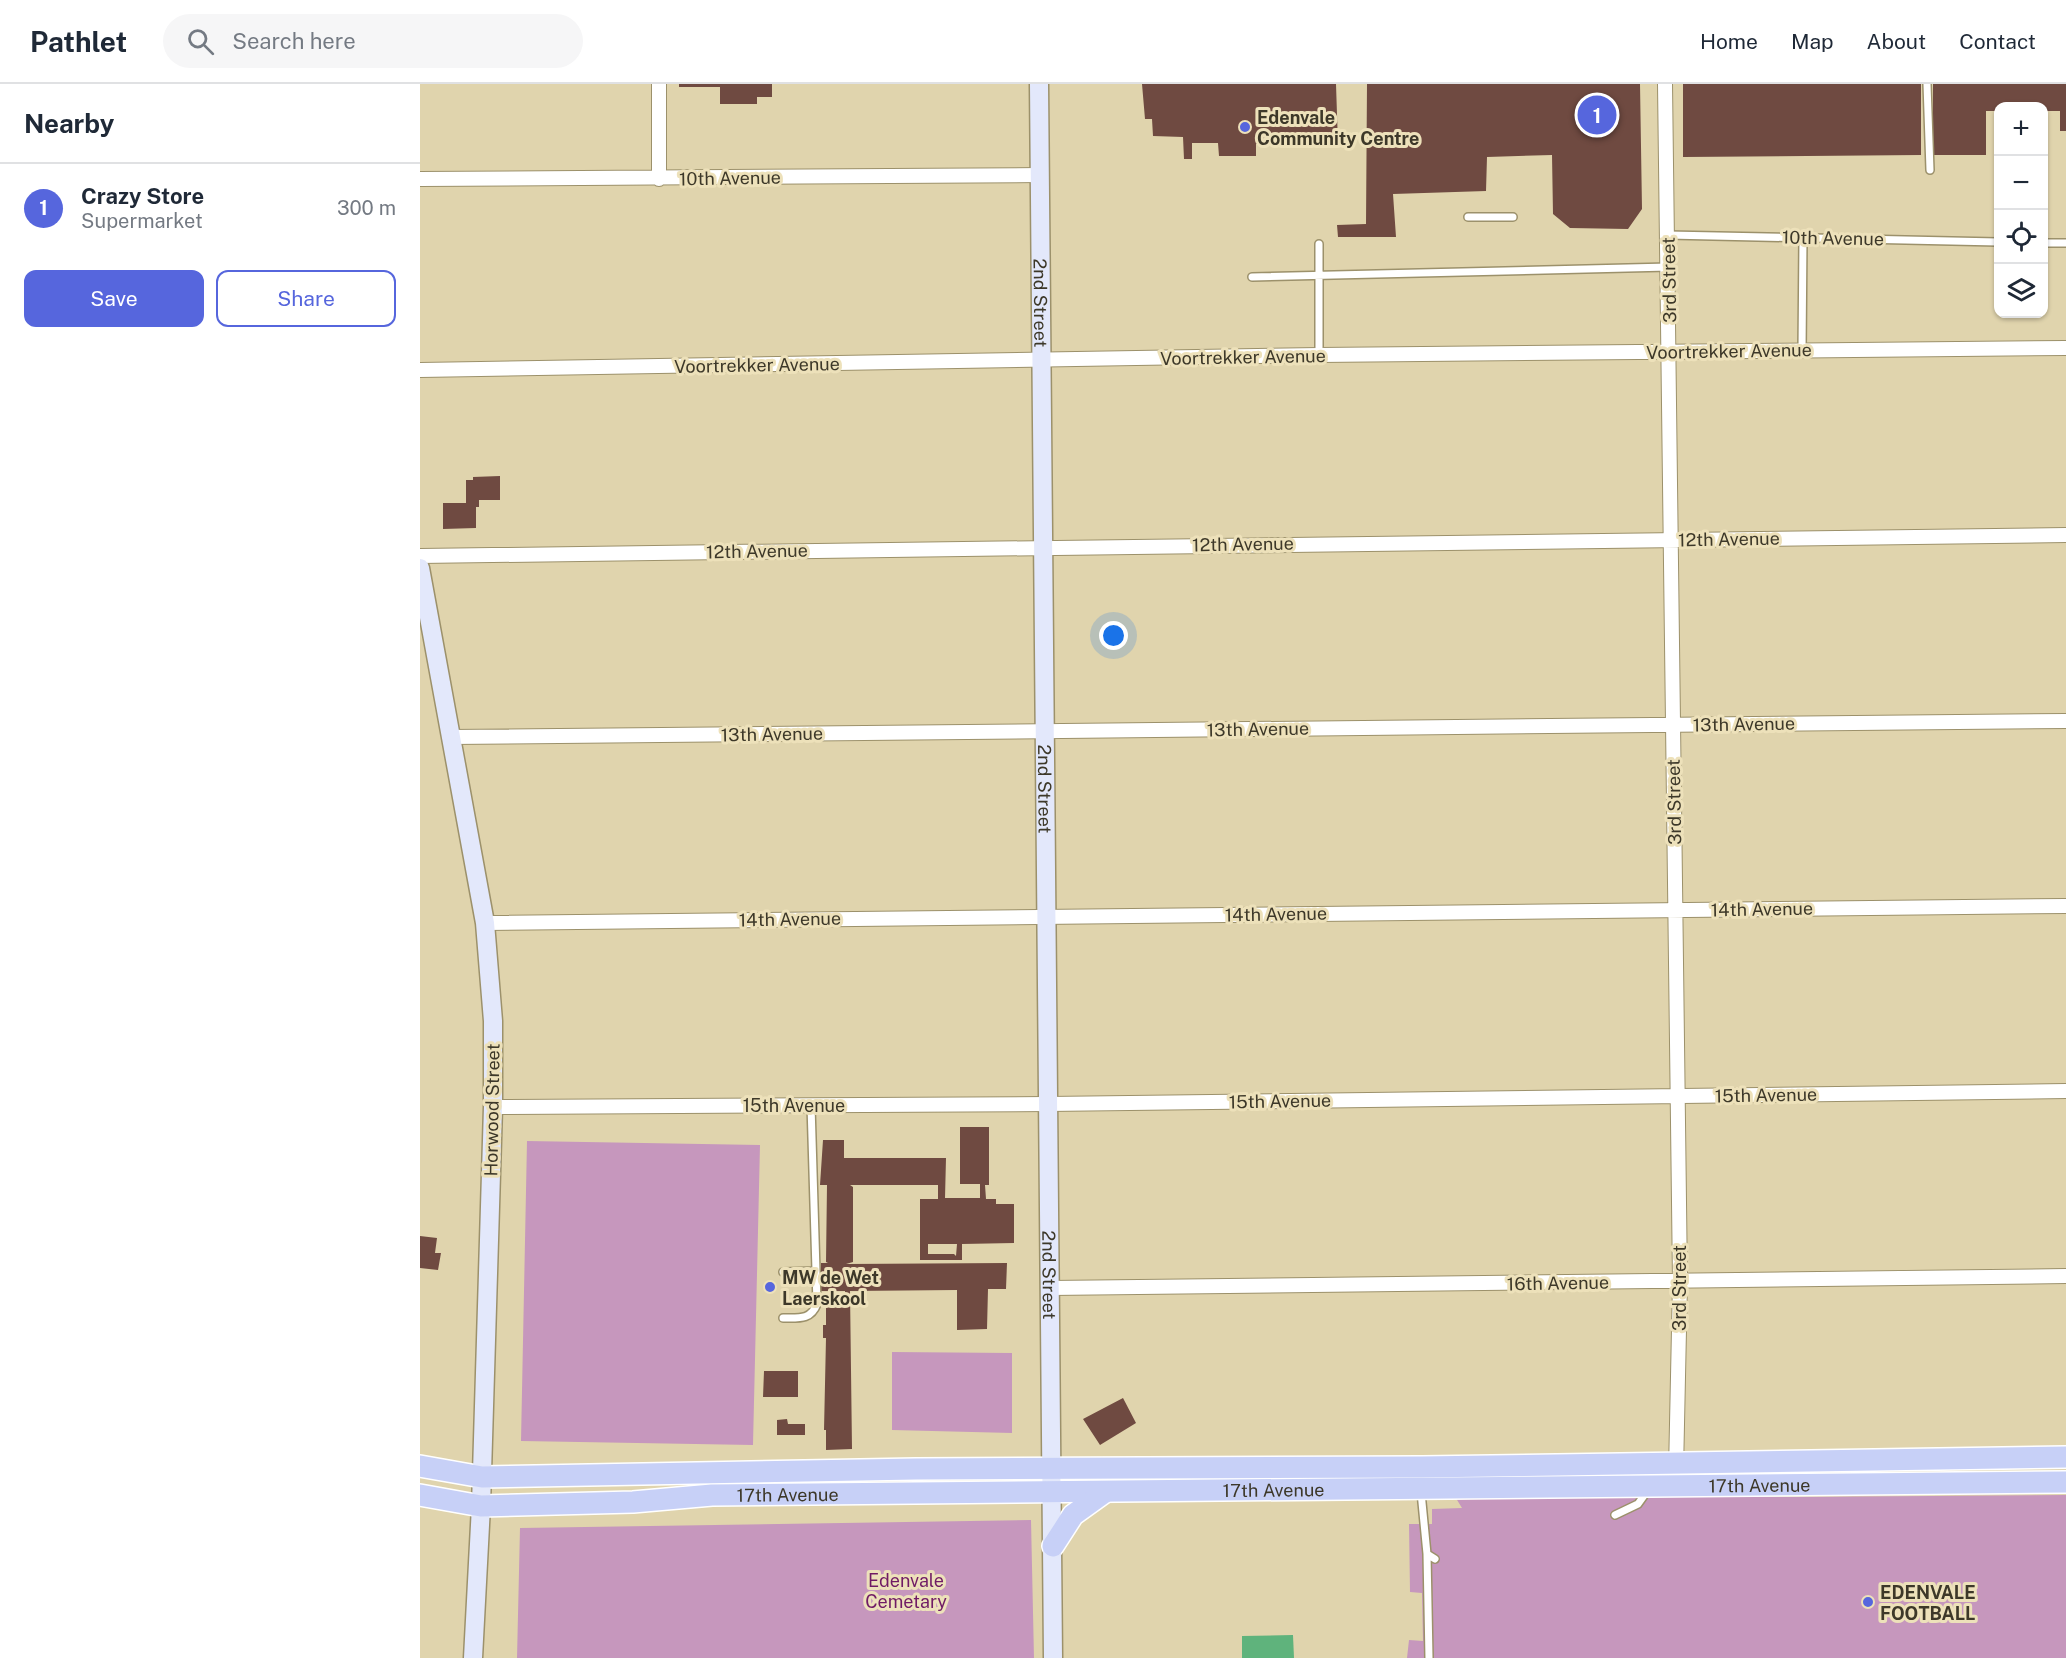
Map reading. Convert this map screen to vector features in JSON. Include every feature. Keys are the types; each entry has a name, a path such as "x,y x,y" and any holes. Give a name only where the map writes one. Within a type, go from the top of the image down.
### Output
{"main road":[{"name":"2nd Street","path":"1039,84 1053,1658"},
{"name":"Horwood Street","path":"420,568 485,923 493,1021 493,1107 482,1477 473,1658"},
{"name":"17th Avenue","path":"420,1495 481,1506 633,1502 712,1495 1105,1492 1421,1477 1677,1461 2066,1457"},
{"name":"17th Avenue","path":"420,1466 482,1477 1052,1469 1421,1477 1651,1486 2066,1482"},
{"path":"1053,1546 1073,1515 1105,1492"}],"street":[{"path":"659,84 659,179"},
{"name":"3rd Street","path":"1665,84 1680,1282 1675,1485"},
{"name":"10th Avenue","path":"420,179 1040,175"},
{"name":"Voortrekker Avenue","path":"420,370 1319,355 2066,348"},
{"name":"12th Avenue","path":"420,556 1042,546 2066,535"},
{"name":"13th Avenue","path":"450,737 2066,721"},
{"name":"14th Avenue","path":"485,923 2066,906"},
{"name":"15th Avenue","path":"493,1107 1048,1104 2066,1091"},
{"name":"16th Avenue","path":"1050,1288 2066,1276"}],"lane":[{"path":"1927,84 1930,170"},
{"path":"1468,217 1513,217"},
{"name":"10th Avenue","path":"1668,235 1994,243"},
{"path":"1802,351 1803,238"},
{"path":"2048,243 2066,243"},
{"path":"1319,244 1319,355"},
{"path":"1252,277 1669,267"},
{"path":"783,1318 806,1318 814,1311 818,1295 811,1105"},
{"path":"783,1272 816,1271"},
{"path":"1421,1477 1427,1554 1430,1658"},
{"path":"1615,1515 1638,1504 1651,1486"},
{"path":"1427,1554 1435,1559"}],"green space":[{"path":"527,1141 760,1145 753,1445 521,1441"},
{"path":"892,1352 1012,1353 1012,1433 892,1430"},
{"path":"1454,1495 1794,1497 2066,1495 2066,1658 1407,1658 1409,1640 1423,1641 1422,1593 1410,1592 1409,1524 1432,1524 1432,1509 1462,1508"},
{"name":"Edenvale Cemetary","path":"1031,1520 1034,1658 517,1658 520,1528"}],"shaded area":[{"path":"1293,1635 1294,1658 1242,1658 1242,1636"}],"building":[{"path":"679,84 772,84 772,97 757,97 757,104 720,104 720,87 679,87"},
{"name":"Edenvale Community Centre","path":"1142,84 1336,84 1338,145 1256,144 1256,156 1219,156 1218,143 1192,143 1192,159 1184,159 1183,137 1153,136 1152,119 1145,119"},
{"path":"1367,84 1640,84 1642,209 1628,229 1570,228 1553,214 1552,155 1487,157 1486,191 1393,194 1396,237 1338,237 1337,225 1366,224"},
{"path":"1683,84 1921,84 1921,155 1683,157"},
{"path":"1933,84 2066,84 2066,131 2060,131 2060,111 2048,111 2048,102 1994,102 1994,111 1986,111 1986,155 1933,155"},
{"path":"500,476 500,500 479,500 479,507 476,507 476,528 443,529 443,503 466,503 466,480 473,480 473,477"},
{"path":"960,1127 989,1127 989,1185 985,1185 986,1199 996,1199 996,1204 1014,1204 1014,1243 962,1244 962,1260 920,1260 920,1199 938,1199 938,1185 850,1185 853,1187 853,1262 846,1264 1007,1263 1006,1289 988,1289 987,1329 957,1330 957,1290 850,1291 852,1449 826,1450 826,1430 824,1430 826,1338 823,1338 823,1325 826,1325 826,1305 845,1305 845,1291 821,1291 821,1263 828,1263 826,1262 827,1185 820,1185 823,1140 844,1140 844,1158 946,1158 945,1198 980,1198 980,1184 960,1184","holes":["928,1244 957,1244 956,1256 954,1254 928,1254"]},
{"path":"420,1236 437,1238 435,1253 441,1253 438,1270 420,1268"},
{"path":"764,1371 798,1371 798,1397 763,1397"},
{"path":"1123,1398 1136,1423 1100,1445 1083,1419"},
{"path":"787,1419 788,1424 805,1424 805,1435 777,1435 777,1420"}],"place":[{"name":"Crazy Store","path":"1597,115"},
{"name":"Edenvale Community Centre","path":"1245,127"},
{"name":"MW de Wet Laerskool","path":"770,1287"},
{"name":"EDENVALE FOOTBALL","path":"1868,1602"}]}
